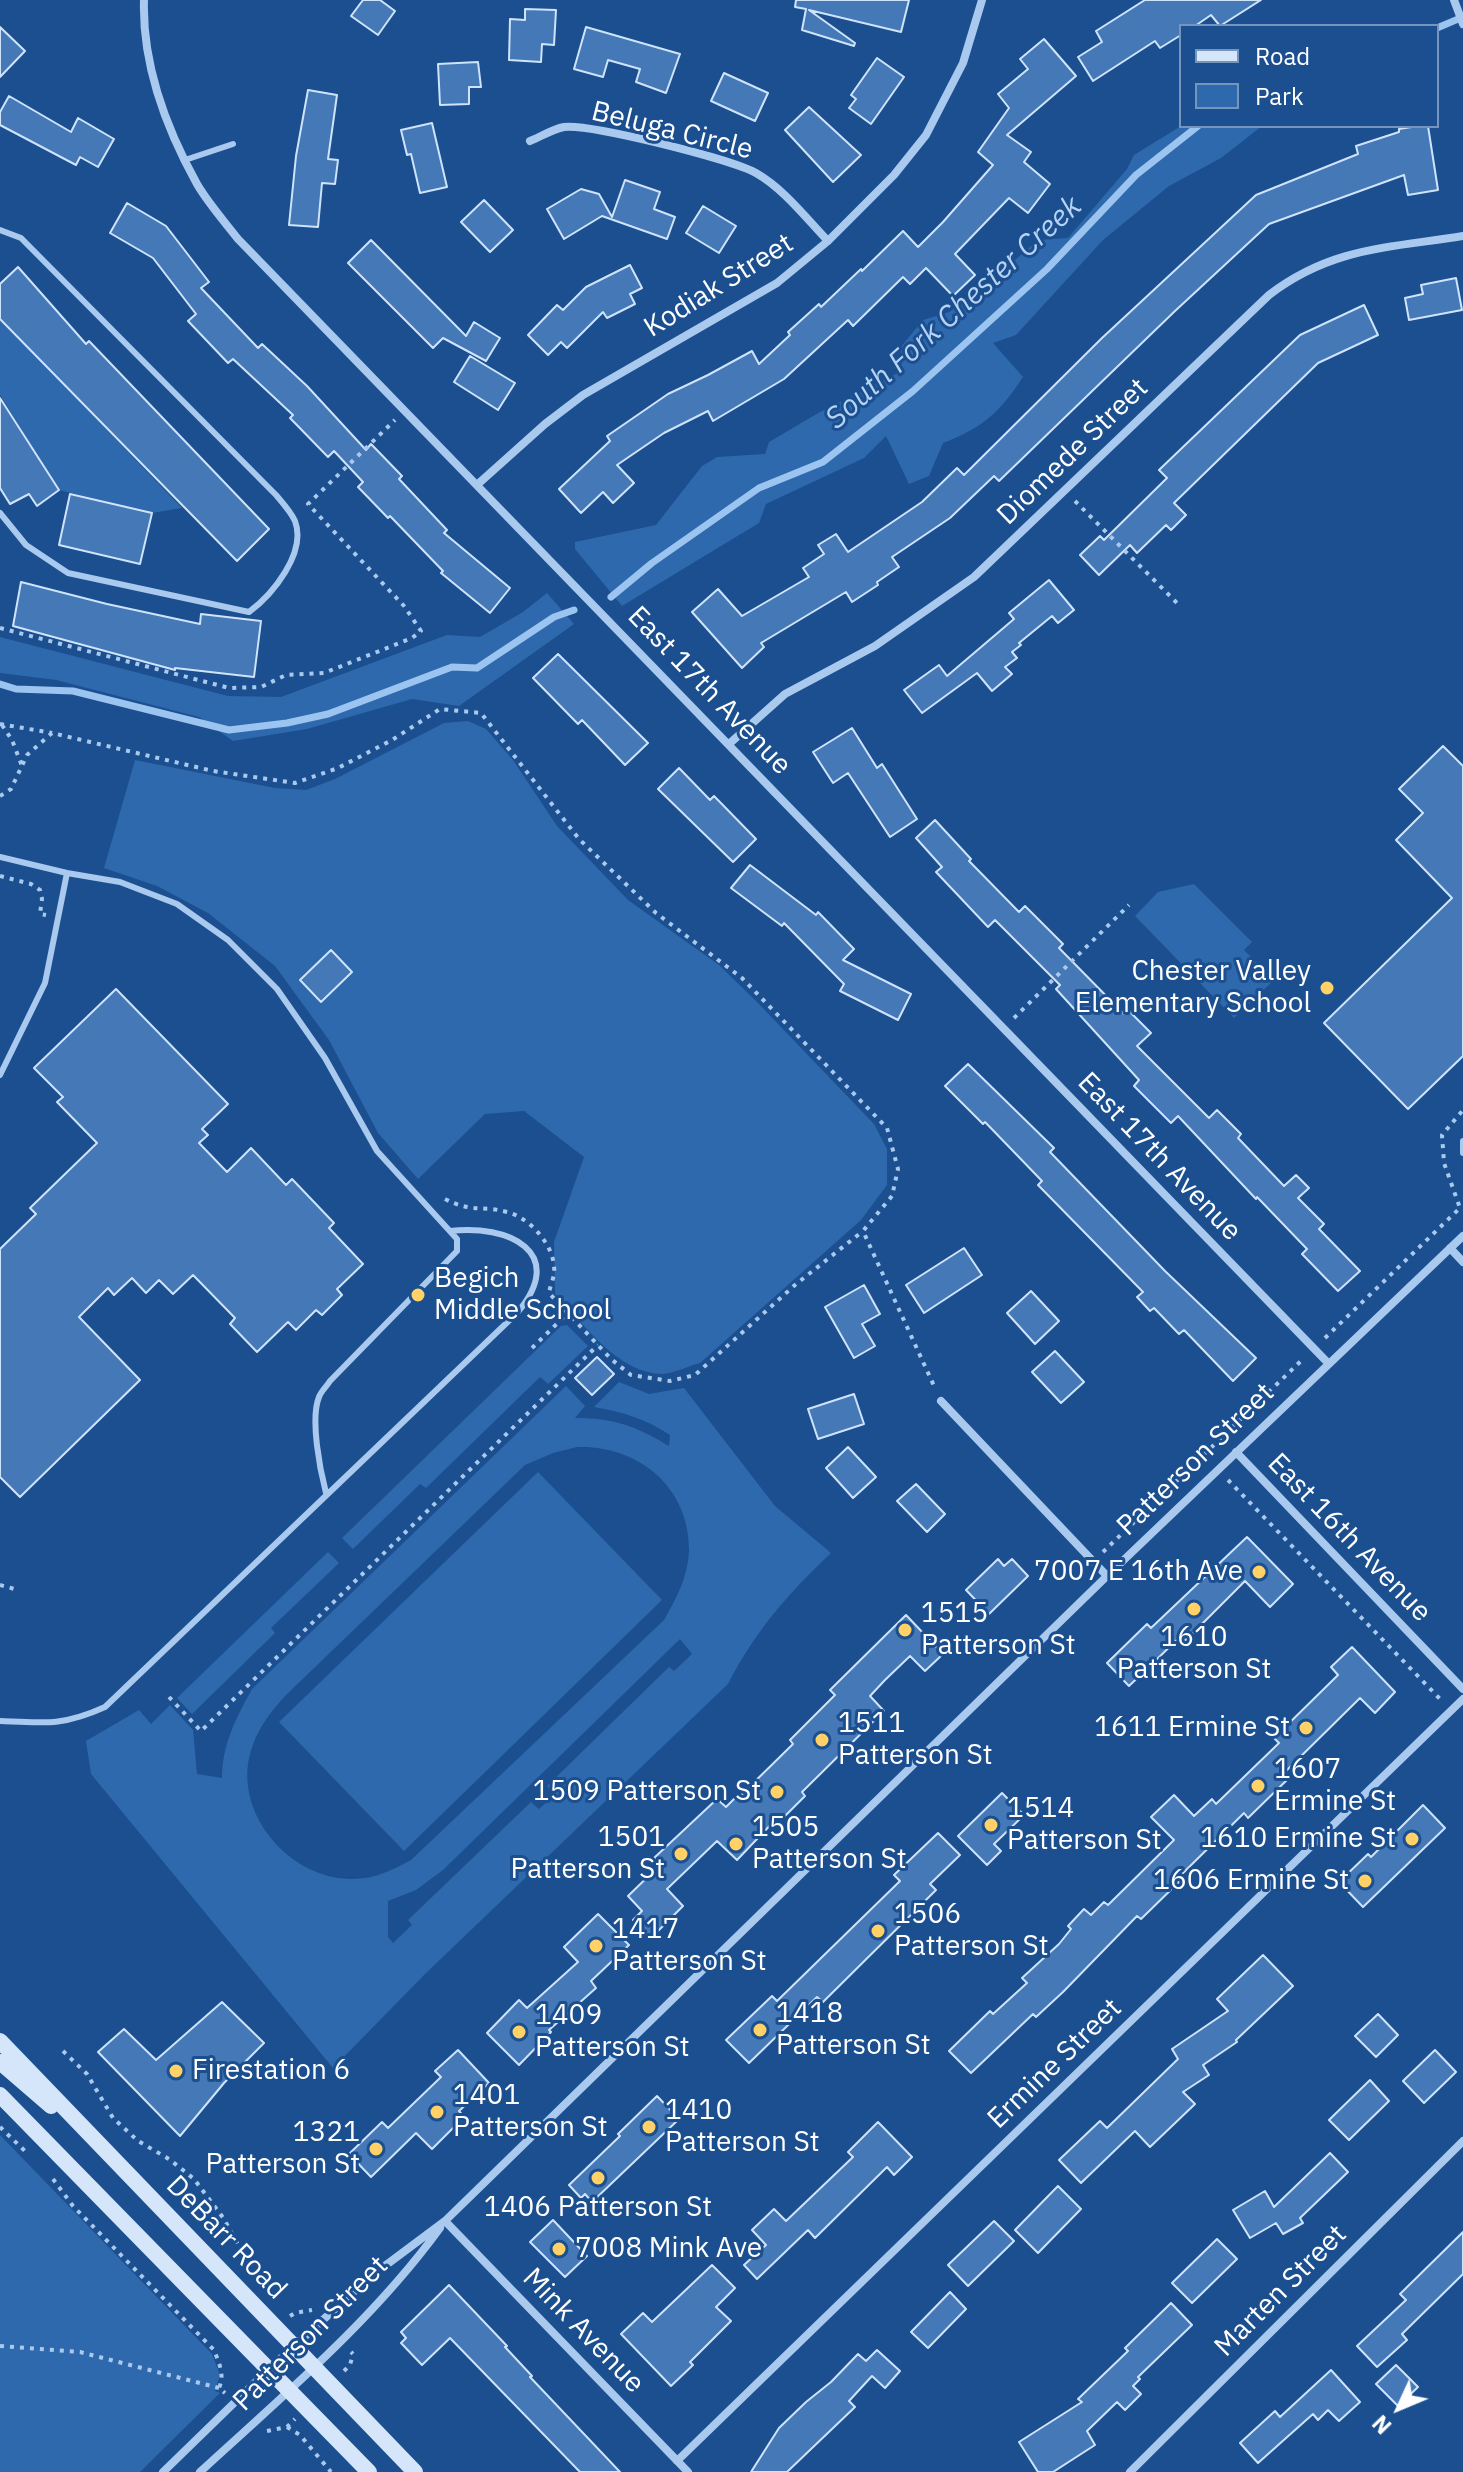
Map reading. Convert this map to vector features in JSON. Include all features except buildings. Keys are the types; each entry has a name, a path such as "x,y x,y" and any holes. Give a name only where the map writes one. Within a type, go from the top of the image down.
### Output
{"main road":[{"name":"DeBarr Road","path":"0,2041 415,2472"},
{"path":"0,2062 56,2110 91,2135"},
{"path":"0,2095 369,2472"}],"street":[{"name":"East 17th Avenue","path":"144,0 152,74 168,126 198,187 238,239 1329,1364"},
{"name":"Kodiak Street","path":"478,484 545,424 583,395 777,283 828,241 894,175 926,135 963,63 982,0"},
{"path":"1454,0 1463,24"},
{"name":"Beluga Circle","path":"530,141 564,127 593,129 720,160 756,173 789,200 828,241"},
{"name":"Diomede Street","path":"729,744 785,694 875,646 974,577 1269,295 1294,276 1319,263 1349,254 1463,236"},
{"name":"Patterson Street","path":"163,2472 370,2277 445,2221 1107,1576 1463,1236"},
{"path":"1450,1248 1463,1262"},
{"path":"941,1401 1107,1576"},
{"name":"East 16th Avenue","path":"1236,1452 1463,1689"},
{"name":"Ermine Street","path":"677,2461 1463,1699"},
{"name":"Marten Street","path":"1130,2472 1463,2141"},
{"name":"Patterson Street","path":"200,2472 314,2367 404,2275 445,2221"},
{"name":"Mink Avenue","path":"445,2221 688,2472"}],"lane":[{"path":"185,160 233,144"},
{"path":"0,230 21,238 276,495 295,521 296,545 287,570 267,599 249,612 68,573 26,545 0,513"},
{"path":"0,857 120,882 177,904 228,940 277,989 325,1058 377,1151 457,1239 457,1251 319,1396 318,1462 326,1493"},
{"path":"0,1075 45,983 67,873"},
{"path":"1463,1141 1463,1153"},
{"path":"0,1721 56,1723 78,1719 105,1707 517,1313 531,1297 537,1279 536,1264 520,1241 498,1231 473,1228 450,1231"}],"path":[{"path":"1064,491 1179,605"},
{"path":"1,724 213,771 295,783 338,768 392,740 440,709 481,713 579,839 656,913 742,978 887,1128 898,1169 892,1196 863,1231 795,1285 695,1375 670,1381 631,1375 549,1293 554,1271 548,1244 529,1224 508,1212 464,1209 445,1199"},
{"path":"1,724 12,740 22,766"},
{"path":"0,796 11,789 27,755 52,733"},
{"path":"0,876 31,884 40,890 40,914 45,915"},
{"path":"1004,1028 1129,905"},
{"path":"863,1231 941,1401"},
{"path":"532,1348 568,1313"},
{"path":"169,1697 201,1731 598,1345"},
{"path":"1242,1494 1451,1711"},
{"path":"0,1585 18,1590"},
{"path":"63,2051 87,2074 121,2126 194,2179 224,2219 241,2250"},
{"path":"0,2127 29,2154"},
{"path":"48,2172 73,2206 214,2350 223,2381 219,2388"},
{"path":"0,2346 80,2352 219,2388 235,2401"},
{"path":"257,2419 270,2430"},
{"path":"287,2427 300,2435 331,2472"}],"green space":[{"path":"1179,127 1259,128 1221,158 1169,186 1103,240 1016,335 993,343 1023,377 989,418 943,443 929,476 909,484 886,436 864,458 766,504 759,523 622,606 575,549 575,542 656,525 702,466 717,457 765,454 769,442 820,412 902,371 900,348 923,320 949,312 977,293 1038,240 1068,238 1127,169 1134,155"},
{"path":"0,319 182,508 152,513 59,490 0,395"},
{"path":"547,593 574,624 459,706 412,699 307,729 233,741 199,717 56,680 0,673 0,637 228,696 281,697 447,635 480,637 523,612"},
{"path":"468,721 486,729 513,760 557,826 628,900 719,965 874,1124 887,1149 887,1185 861,1220 700,1363 677,1371 663,1374 631,1366 603,1345 555,1294 554,1242 584,1157 524,1111 485,1114 418,1179 378,1133 329,1040 275,966 208,913 157,886 104,868 135,760 275,788 306,790 335,779 444,723"},
{"path":"1194,884 1252,942 1244,950 1274,980 1234,1018 1135,916 1158,892"},
{"path":"567,1325 588,1346 548,1384 540,1377 426,1488 420,1484 353,1549 342,1538 561,1326"},
{"path":"619,1382 649,1394 684,1388 775,1506 831,1553 774,1614 728,1684 425,1974 333,2068 91,1774 86,1741 139,1710 151,1724 170,1705 193,1730 197,1774 222,1778 227,1743 252,1689 566,1386 585,1406 575,1418 624,1424 669,1446 670,1435 652,1425 594,1407","holes":["577,1447 599,1448 640,1462 670,1489 680,1507 687,1528 688,1561 681,1587 664,1620 411,1860 376,1876 353,1879 309,1869 289,1856 259,1821 247,1777 250,1754 268,1716 284,1697 525,1465","680,1639 692,1654 674,1671 669,1667 547,1786 555,1795 539,1809 531,1802 408,1920 412,1925 393,1943 388,1937 388,1901 416,1890 443,1870"]},
{"path":"538,1472 662,1600 404,1851 279,1722"},
{"path":"328,1552 339,1563 271,1628 275,1633 192,1714 177,1698"},
{"path":"0,2135 212,2354 220,2375 215,2391 220,2393 140,2472 0,2472"}],"waterway":[{"name":"South Fork Chester Creek","path":"1439,27 1463,17"},
{"name":"South Fork Chester Creek","path":"611,597 652,563 759,488 823,462 913,391 1047,269 1136,175 1195,128"},
{"name":"South Fork Chester Creek","path":"0,684 16,689 73,691 229,730 287,723 328,714 452,667 477,668 554,617 574,610"}],"place":[{"name":"Chester Valley Elementary School","path":"1327,988"},
{"name":"Begich Middle School","path":"418,1295"},
{"name":"7007 E 16th Ave","path":"1259,1572"},
{"name":"1610 Patterson St","path":"1194,1609"},
{"name":"1515 Patterson St","path":"905,1630"},
{"name":"1611 Ermine St","path":"1306,1728"},
{"name":"1511 Patterson St","path":"822,1740"},
{"name":"1607 Ermine St","path":"1258,1786"},
{"name":"1509 Patterson St","path":"777,1792"},
{"name":"1514 Patterson St","path":"991,1825"},
{"name":"1610 Ermine St","path":"1412,1839"},
{"name":"1505 Patterson St","path":"736,1844"},
{"name":"1501 Patterson St","path":"681,1854"},
{"name":"1606 Ermine St","path":"1365,1881"},
{"name":"1506 Patterson St","path":"878,1931"},
{"name":"1417 Patterson St","path":"596,1946"},
{"name":"1418 Patterson St","path":"760,2030"},
{"name":"1409 Patterson St","path":"519,2032"},
{"name":"Firestation 6","path":"176,2071"},
{"name":"1401 Patterson St","path":"437,2112"},
{"name":"1410 Patterson St","path":"649,2127"},
{"name":"1321 Patterson St","path":"376,2149"},
{"name":"1406 Patterson St","path":"598,2178"},
{"name":"7008 Mink Ave","path":"559,2249"}]}
